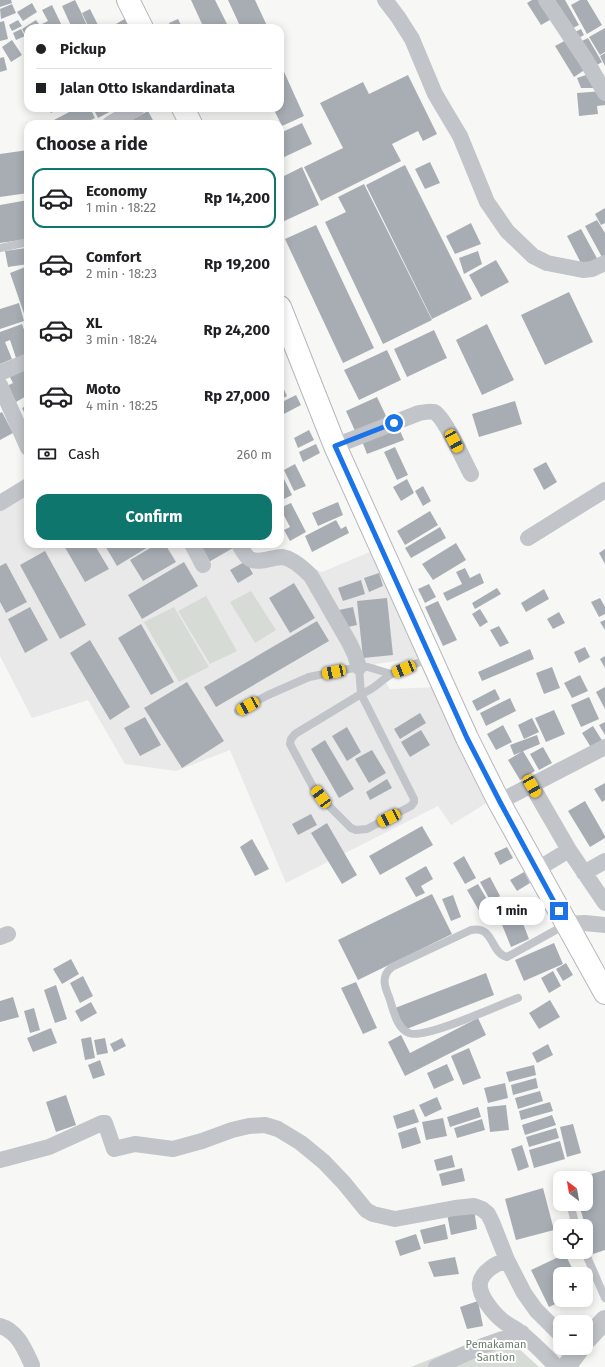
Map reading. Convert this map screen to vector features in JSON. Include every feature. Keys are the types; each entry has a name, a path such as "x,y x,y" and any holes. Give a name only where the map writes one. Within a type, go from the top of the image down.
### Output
{"main road":[{"path":"128,0 139,24"},
{"path":"285,333 467,738 536,870 605,993"}],"street":[{"path":"385,0 412,39 434,94 460,136 487,202 507,231 534,256 547,263 583,270 592,269 605,263"},
{"path":"546,0 586,60 605,94"},
{"path":"117,120 130,112"},
{"path":"0,373 24,363"},
{"path":"0,385 24,439"},
{"path":"335,446 419,413 435,413 440,417 448,430 471,474"},
{"path":"0,503 24,488"},
{"path":"528,538 605,490"},
{"path":"194,548 203,565"},
{"path":"241,548 251,560 256,561 283,557 306,571 350,644 358,667"},
{"path":"500,802 605,748"},
{"path":"532,786 569,850 605,903"},
{"path":"536,870 569,850"},
{"path":"584,873 605,861"},
{"path":"566,924 585,923 605,925"},
{"path":"0,1160 49,1147 105,1123 114,1149 135,1144 173,1149 202,1141 237,1128 265,1125 278,1129 324,1162 344,1183 366,1210 373,1214 394,1219 455,1208 474,1206 482,1209 488,1214 507,1260 524,1293 536,1310 553,1327"},
{"path":"507,1260 494,1265 482,1278 480,1290 493,1312 504,1322 522,1333 557,1367"},
{"path":"593,1332 605,1320"},
{"path":"0,1326 6,1328 20,1341 32,1365"},
{"path":"436,1367 485,1345 522,1333"},
{"path":"566,1367 574,1355"}],"lane":[{"path":"0,248 24,243"},
{"path":"358,667 361,694 414,795 414,802 411,806 367,829 361,830 351,828 313,787 290,744 291,738 295,734 361,694 369,692 377,687 391,674 431,658"},
{"path":"238,711 274,692 309,677 358,667 368,667 391,674"},
{"path":"518,998 455,1023 415,1035 404,1031 398,1021 385,987 384,978 388,970 392,967 471,930 481,930 486,933 500,953 507,957 566,924"},
{"path":"588,1259 605,1298"}],"shaded area":[{"path":"24,496 24,548 251,548 257,558 291,560 322,572 377,549 420,658 375,664 390,689 440,687 493,799 451,825 438,806 286,883 230,750 176,771 125,764 88,700 32,718 0,656 0,509"}],"green space":[{"path":"251,591 276,630 255,643 230,602"},
{"path":"206,596 237,651 210,664 178,611"},
{"path":"174,607 209,667 179,682 144,622"},
{"name":"Pemakaman Santion","path":"500,1331 539,1367 411,1367"}],"building":[{"path":"0,0 11,0 12,3 0,7"},
{"path":"75,0 86,24 70,24 62,6"},
{"path":"191,0 215,0 227,24 202,24"},
{"path":"228,0 255,0 266,24 239,24"},
{"path":"532,0 543,0 555,17 541,25 527,3"},
{"path":"552,0 565,0 579,25 569,30"},
{"path":"580,0 587,0 602,25 587,34 571,5"},
{"path":"32,3 37,12 23,21 17,12"},
{"path":"12,4 16,13 1,19 0,9"},
{"path":"52,5 61,24 42,24 48,21 42,10"},
{"path":"90,9 98,24 87,24 82,13"},
{"path":"128,17 131,24 116,24"},
{"path":"178,19 180,24 170,24"},
{"path":"18,20 22,26 12,31 9,25"},
{"path":"36,20 39,24 30,24"},
{"path":"4,21 8,39 0,41 0,22"},
{"path":"605,28 605,52 600,55 589,37"},
{"path":"21,29 24,36 16,40 13,33"},
{"path":"581,29 584,35 577,39 573,33"},
{"path":"588,38 602,62 592,68 578,43"},
{"path":"568,39 586,69 574,77 555,46"},
{"path":"12,40 22,55 11,62 2,47"},
{"path":"605,53 605,66 600,56"},
{"path":"4,57 7,70 0,72 0,58"},
{"path":"284,72 304,116 284,125 284,120 279,120 275,112 284,112"},
{"path":"589,74 595,88 581,88 577,78"},
{"path":"408,75 437,134 423,141 418,131 392,144 401,161 321,201 304,167 343,148 320,103 363,82 369,94"},
{"path":"603,91 605,95 605,105 597,106 598,114 579,116 577,93"},
{"path":"69,112 92,112 95,118 91,120 54,120"},
{"path":"95,112 109,112 98,118"},
{"path":"149,112 153,120 131,120"},
{"path":"302,123 312,144 284,157 284,131"},
{"path":"24,151 24,194 0,197 0,154"},
{"path":"430,162 440,183 425,189 415,169"},
{"path":"405,165 472,299 432,319 366,185"},
{"path":"302,167 319,205 284,221 284,176"},
{"path":"364,184 432,320 383,344 325,222 346,212 338,197"},
{"path":"24,201 24,240 0,243 0,205"},
{"path":"605,208 605,223 601,225 595,214"},
{"path":"597,220 605,233 605,258 603,259 585,226"},
{"path":"471,223 481,244 455,254 446,236"},
{"path":"316,225 374,348 343,363 285,239"},
{"path":"581,229 599,262 584,269 567,236"},
{"path":"24,248 24,265 8,267 5,251"},
{"path":"478,251 482,264 464,274 459,258"},
{"path":"496,260 509,282 481,297 469,275"},
{"path":"24,268 24,313 10,273"},
{"path":"569,292 593,342 545,365 521,315"},
{"path":"19,303 24,321 0,329 0,309"},
{"path":"22,324 24,330 24,355 16,358 10,340 5,342 12,359 0,364 0,332"},
{"path":"487,324 514,380 482,395 456,340"},
{"path":"434,330 447,358 407,377 394,349"},
{"path":"387,350 401,380 359,400 344,370"},
{"path":"24,368 24,397 16,402 7,386 13,383 10,377"},
{"path":"284,390 287,396 284,398"},
{"path":"296,395 301,405 284,414 284,401"},
{"path":"377,397 387,418 356,433 346,411"},
{"path":"515,401 522,424 479,437 472,414"},
{"path":"2,412 13,433 0,440 0,413"},
{"path":"398,426 404,440 367,454 362,441"},
{"path":"309,430 314,440 298,448 294,438"},
{"path":"316,444 320,453 303,462 299,452"},
{"path":"395,447 408,475 397,480 384,452"},
{"path":"546,462 557,482 544,490 533,469"},
{"path":"295,464 306,486 294,491 284,470"},
{"path":"284,479 292,495 284,499"},
{"path":"407,479 414,493 401,501 393,487"},
{"path":"423,486 431,501 423,506 415,491"},
{"path":"338,502 343,515 318,526 312,513"},
{"path":"291,503 306,532 290,541 284,530 290,527 284,516 284,506"},
{"path":"430,511 438,525 405,545 397,531"},
{"path":"336,520 341,529 346,526 349,533 312,552 305,536"},
{"path":"440,527 446,538 411,558 405,548"},
{"path":"456,543 466,560 433,580 422,564"},
{"path":"65,548 96,548 109,569 85,582"},
{"path":"106,548 146,548 117,566"},
{"path":"150,548 167,548 176,562 143,581 130,560"},
{"path":"198,548 233,548 207,563"},
{"path":"605,549 605,564 599,553"},
{"path":"45,551 86,625 60,639 20,565"},
{"path":"246,561 253,574 238,583 230,570"},
{"path":"184,562 198,586 142,619 128,595"},
{"path":"6,563 27,602 6,613 0,602 0,566"},
{"path":"465,568 470,578 480,573 484,583 447,601 443,593 462,584 456,572"},
{"path":"379,573 383,586 369,592 364,578"},
{"path":"361,580 365,594 343,601 338,588"},
{"path":"294,583 315,618 290,633 269,598"},
{"path":"429,584 436,597 425,603 418,589"},
{"path":"497,588 501,594 475,609 472,603"},
{"path":"544,589 549,599 526,612 521,603"},
{"path":"387,598 393,655 363,658 357,601"},
{"path":"600,598 605,607 605,614 599,617 591,602"},
{"path":"438,601 457,640 443,646 425,607"},
{"path":"30,607 48,640 25,653 8,619"},
{"path":"353,607 357,625 343,628 339,610"},
{"path":"480,609 488,622 480,627 472,614"},
{"path":"559,612 565,623 553,629 547,619"},
{"path":"605,620 605,630 600,622"},
{"path":"317,621 329,641 216,707 204,687"},
{"path":"141,624 174,682 151,695 118,638"},
{"path":"499,626 509,643 500,647 490,630"},
{"path":"90,640 130,707 110,720 70,653"},
{"path":"585,647 590,657 579,663 574,652"},
{"path":"530,649 534,659 482,681 478,672"},
{"path":"605,656 605,668 600,659"},
{"path":"552,667 560,688 544,694 536,673"},
{"path":"580,675 588,691 572,698 564,683"},
{"path":"187,682 224,741 182,768 144,708"},
{"path":"605,687 605,709 596,692"},
{"path":"495,689 500,699 477,711 472,701"},
{"path":"589,697 599,719 581,727 571,705"},
{"path":"510,698 516,711 486,726 480,713"},
{"path":"554,710 565,734 546,742 535,718"},
{"path":"420,713 426,723 400,739 394,729"},
{"path":"145,717 161,745 140,756 124,728"},
{"path":"532,718 539,732 524,739 518,725"},
{"path":"605,722 605,735 599,725"},
{"path":"503,725 512,742 496,750 487,734"},
{"path":"593,726 603,742 592,749 582,733"},
{"path":"347,727 361,752 347,761 332,736"},
{"path":"421,730 430,745 410,757 401,742"},
{"path":"537,735 540,744 514,755 510,745"},
{"path":"325,740 354,789 339,798 311,749"},
{"path":"543,747 552,763 539,770 530,754"},
{"path":"372,750 386,773 369,783 355,759"},
{"path":"523,751 535,771 520,780 508,760"},
{"path":"387,779 392,788 370,800 366,792"},
{"path":"605,783 605,800 602,802 594,789"},
{"path":"585,801 605,836 605,838 590,847 568,811"},
{"path":"311,814 317,825 298,835 292,824"},
{"path":"327,823 357,875 342,884 311,833"},
{"path":"422,826 433,845 380,875 369,856"},
{"path":"252,839 269,869 255,876 240,847"},
{"path":"507,847 513,858 500,865 494,853"},
{"path":"464,856 476,878 465,884 453,863"},
{"path":"426,866 433,879 421,886 425,893 416,897 405,878"},
{"path":"524,872 530,883 517,891 510,880"},
{"path":"490,877 500,896 491,902 480,882"},
{"path":"478,884 492,908 481,914 467,890"},
{"path":"432,894 452,934 358,980 338,940"},
{"path":"453,895 461,917 451,921 442,899"},
{"path":"517,908 529,939 511,947 498,915"},
{"path":"554,943 563,964 524,981 515,960"},
{"path":"71,959 79,974 62,984 53,969"},
{"path":"566,963 573,975 563,981 556,969"},
{"path":"553,971 561,986 549,993 541,978"},
{"path":"486,973 494,995 404,1030 395,1008"},
{"path":"83,976 93,996 80,1003 70,983"},
{"path":"356,982 377,1028 363,1034 341,988"},
{"path":"56,985 67,1019 55,1023 44,990"},
{"path":"13,997 19,1017 0,1022 0,1001"},
{"path":"550,1000 560,1017 539,1029 529,1013"},
{"path":"91,1002 97,1013 81,1022 75,1011"},
{"path":"34,1008 40,1030 30,1033 24,1011"},
{"path":"478,1018 486,1035 405,1076 388,1042 401,1035 410,1053"},
{"path":"51,1028 57,1043 33,1052 27,1038"},
{"path":"91,1037 95,1058 85,1060 81,1039"},
{"path":"105,1038 108,1053 97,1055 94,1040"},
{"path":"122,1038 126,1046 114,1052 110,1044"},
{"path":"548,1044 553,1055 537,1063 532,1053"},
{"path":"469,1048 481,1078 463,1085 451,1056"},
{"path":"100,1060 105,1075 93,1079 88,1065"},
{"path":"447,1064 454,1080 434,1089 427,1073"},
{"path":"534,1065 536,1075 509,1082 506,1072"},
{"path":"536,1078 538,1088 513,1095 511,1085"},
{"path":"505,1083 508,1098 488,1103 484,1088"},
{"path":"540,1091 543,1101 518,1109 515,1098"},
{"path":"66,1095 76,1125 56,1132 46,1102"},
{"path":"437,1097 442,1109 425,1117 419,1105"},
{"path":"550,1102 553,1111 521,1120 519,1111"},
{"path":"506,1105 509,1130 490,1132 487,1107"},
{"path":"478,1107 481,1117 450,1127 447,1117"},
{"path":"414,1109 419,1122 397,1129 393,1116"},
{"path":"552,1115 556,1125 525,1135 522,1125"},
{"path":"443,1118 447,1136 426,1140 422,1122"},
{"path":"482,1119 485,1130 457,1138 454,1128"},
{"path":"573,1124 581,1153 567,1157 560,1127"},
{"path":"416,1127 421,1143 402,1149 398,1133"},
{"path":"556,1128 559,1138 529,1147 526,1137"},
{"path":"560,1141 565,1159 534,1168 529,1150"},
{"path":"522,1145 529,1167 518,1171 511,1149"},
{"path":"452,1155 455,1167 437,1171 434,1160"},
{"path":"462,1168 465,1181 442,1186 439,1174"},
{"path":"605,1170 605,1250 593,1254 593,1219 583,1219 581,1211 593,1211 593,1174"},
{"path":"543,1188 553,1230 516,1240 505,1199"},
{"path":"474,1209 477,1229 451,1235 447,1214"},
{"path":"445,1224 448,1239 424,1244 420,1230"},
{"path":"416,1234 421,1249 400,1256 395,1241"},
{"path":"455,1257 459,1274 434,1277 428,1262"},
{"path":"554,1259 568,1259 572,1267 553,1267 553,1305 549,1307 531,1270"},
{"path":"478,1301 483,1326 467,1329 460,1307"}],"route":[{"path":"394,423 335,446 467,738 559,911"}]}
